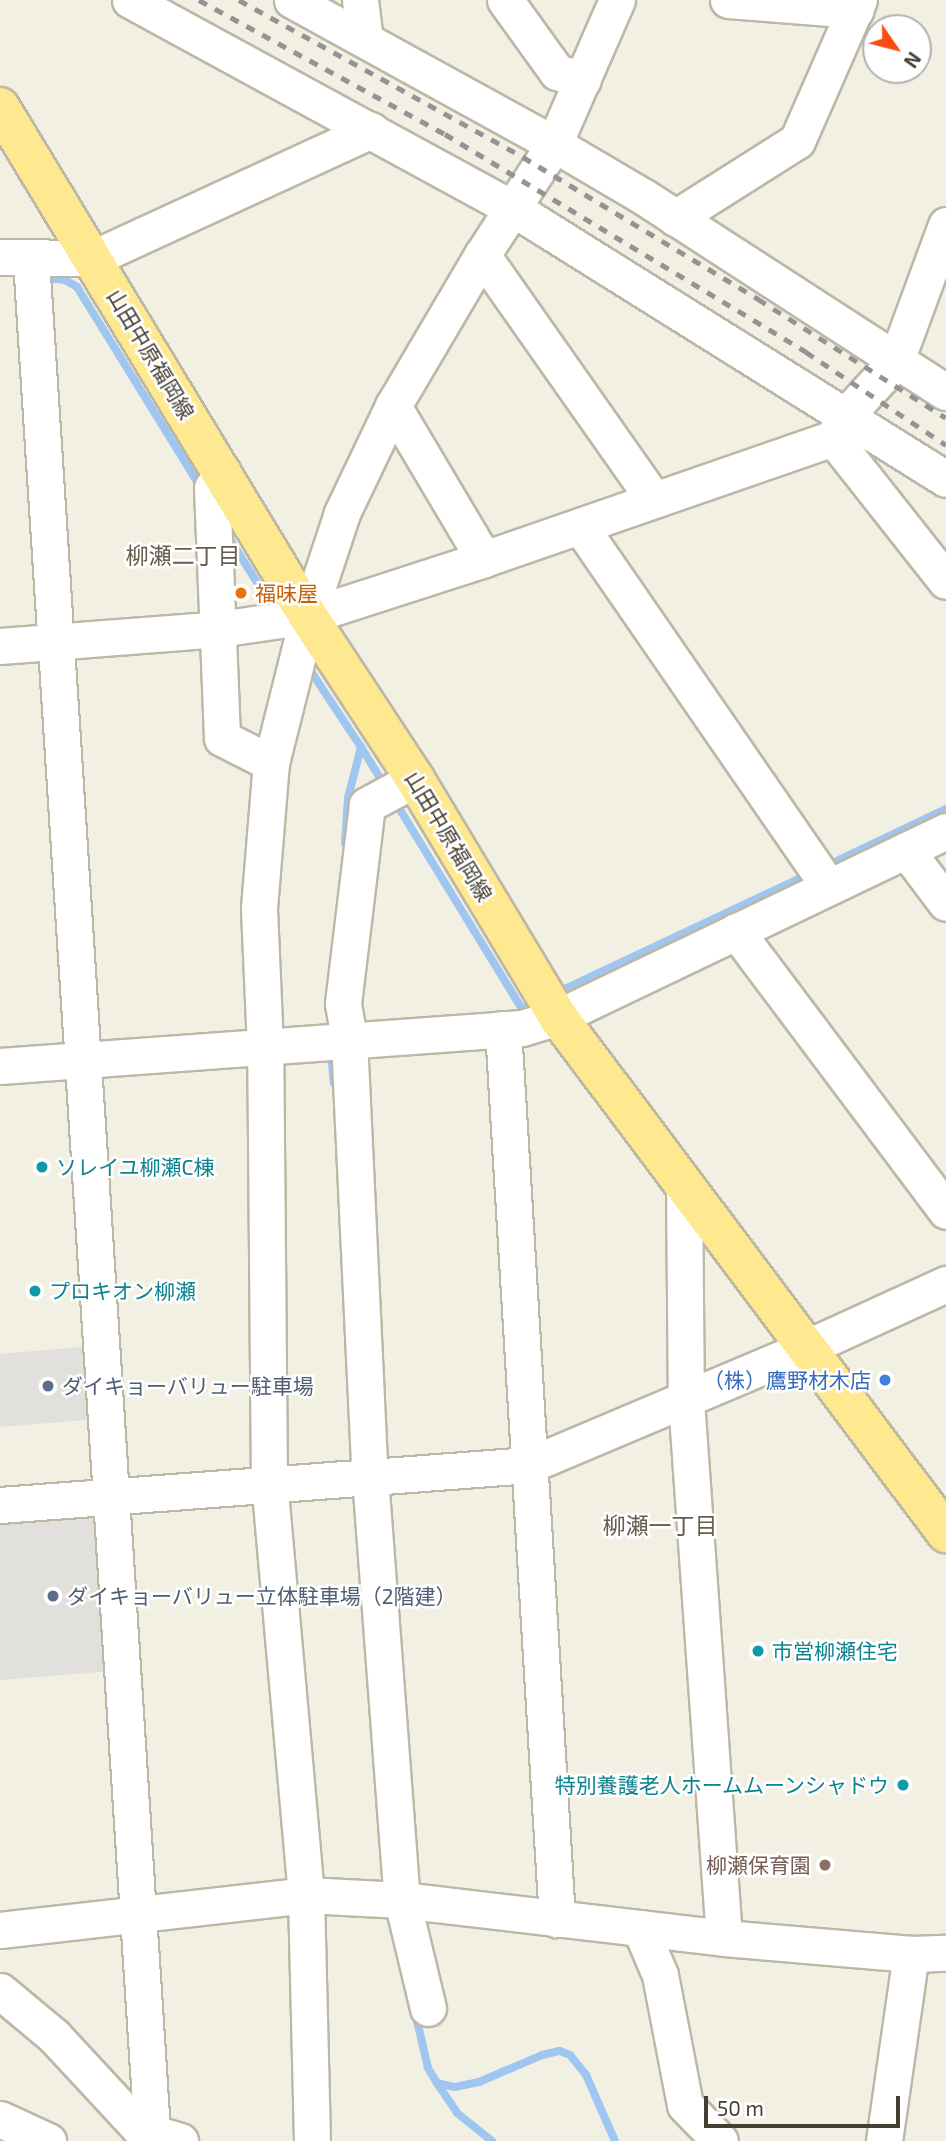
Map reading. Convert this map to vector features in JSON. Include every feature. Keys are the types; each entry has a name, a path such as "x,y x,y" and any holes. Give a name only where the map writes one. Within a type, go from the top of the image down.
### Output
{"main road":[{"name":"山田中原福岡線","path":"7,127 93,258 217,480 293,631 550,1004 946,1533"}],"street":[{"path":"130,0 513,209 839,426 946,479"},
{"path":"292,0 554,144 675,218 946,392"},
{"path":"360,0 365,39"},
{"path":"505,0 557,72 583,80"},
{"path":"312,2141 306,1895 269,1484 265,1047 259,908 271,763 293,631 342,513 393,406 482,255 554,144 617,0"},
{"path":"675,218 797,141 858,5 728,0"},
{"path":"0,1991 54,2036 140,2129 166,2137 137,1913 56,641 21,269 93,258 371,130"},
{"path":"0,646 219,629 293,631 484,559 654,500 839,426 896,361 946,225"},
{"path":"482,255 654,500"},
{"path":"393,406 484,559"},
{"path":"839,426 946,580"},
{"path":"217,480 214,527 222,738 271,763"},
{"path":"580,526 819,872"},
{"path":"399,788 367,806 343,1004 349,1039 392,1900 428,2008"},
{"path":"0,1066 522,1028 550,1004 736,931 819,872 906,850 946,831"},
{"path":"906,850 946,903"},
{"path":"736,931 946,1211"},
{"path":"503,1029 556,1919"},
{"path":"684,1183 686,1400 724,1938"},
{"path":"0,1505 529,1465 806,1348 946,1284"},
{"path":"0,1930 306,1895 392,1900 724,1938 911,1954 946,1953"},
{"path":"640,1928 660,1975 685,2105 720,2141"},
{"path":"884,2141 911,1954"},
{"path":"0,2119 48,2141"}],"shaded area":[{"name":"ダイキョーバリュー駐車場","path":"92,1346 98,1419 0,1427 0,1354"},
{"name":"ダイキョーバリュー立体駐車場（2階建）","path":"100,1513 112,1671 0,1680 0,1521"}],"waterway":[{"path":"41,277 65,280 77,287 201,488"},
{"path":"226,533 275,611"},
{"path":"306,664 361,747 348,798 345,843"},
{"path":"361,747 385,786"},
{"path":"394,800 522,1009 538,1002"},
{"path":"826,866 946,809"},
{"path":"556,993 811,873"},
{"path":"331,1051 334,1083"},
{"path":"415,2012 428,2068 437,2083 455,2087 479,2082 542,2055 560,2051 570,2055 586,2075 615,2141"},
{"path":"437,2083 457,2113 492,2141"}],"railway":[{"path":"199,0 445,134 806,352 946,445"},
{"path":"239,0 523,157 758,299 946,418"}],"place":[{"name":"福味屋","path":"241,593"},
{"name":"ソレイユ柳瀬C棟","path":"42,1167"},
{"name":"プロキオン柳瀬","path":"35,1291"},
{"name":"（株）鷹野材木店","path":"885,1380"},
{"name":"ダイキョーバリュー駐車場","path":"48,1386"},
{"name":"ダイキョーバリュー立体駐車場（2階建）","path":"53,1596"},
{"name":"市営柳瀬住宅","path":"758,1651"},
{"name":"特別養護老人ホームムーンシャドウ","path":"903,1785"},
{"name":"柳瀬保育園","path":"825,1865"}],"district":[{"name":"柳瀬二丁目","path":"183,555"},
{"name":"柳瀬一丁目","path":"660,1525"}]}
